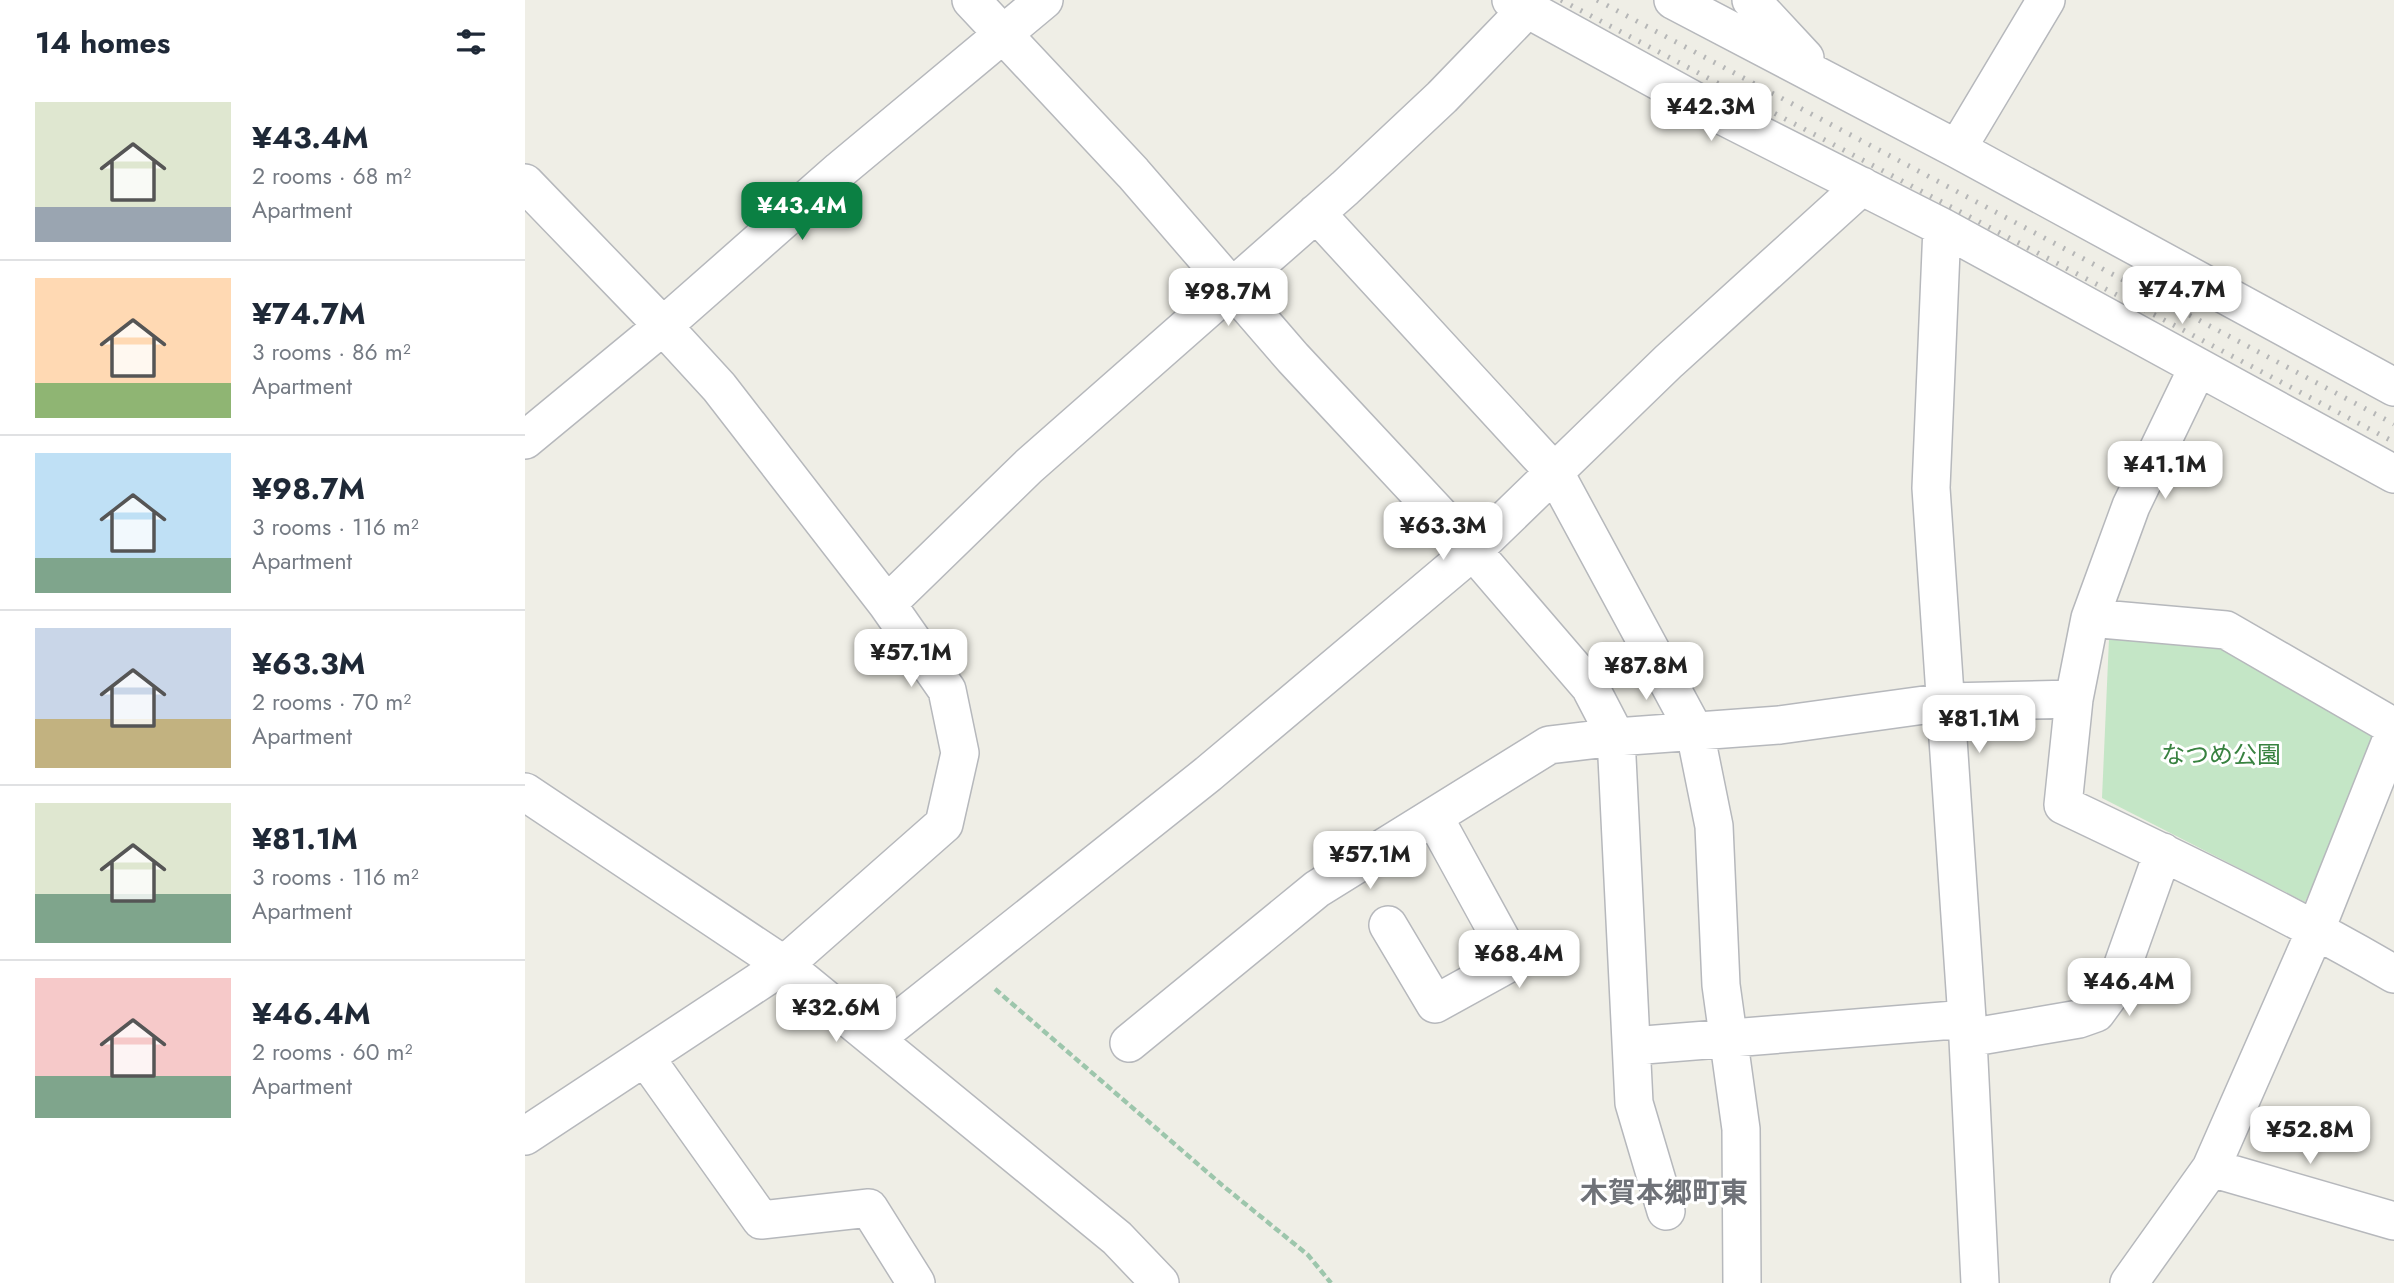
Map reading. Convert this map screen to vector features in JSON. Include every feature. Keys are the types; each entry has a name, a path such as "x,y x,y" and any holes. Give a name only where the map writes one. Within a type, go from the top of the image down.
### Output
{"street":[{"path":"971,0 1133,173 1293,358 1473,551 1590,687 1616,737 1634,1103 1666,1211"},
{"path":"525,440 663,326 840,170 1044,0"},
{"path":"1674,0 1957,149 2394,387"},
{"path":"1751,0 1824,79"},
{"path":"1957,149 2046,0"},
{"path":"887,604 1029,466 1316,213 1442,97 1519,4 1715,112 1942,227 2394,474"},
{"path":"525,183 719,387 887,604 947,690 960,753 944,824 784,965 525,1136"},
{"path":"875,1039 1207,774 1473,551 1668,362 1862,186"},
{"path":"1316,213 1555,473 1695,732 1714,826 1721,985 1741,1129 1742,1283"},
{"path":"1942,227 1931,488 1968,1029 1980,1283"},
{"path":"2198,368 2130,506 2090,618 2074,699 2063,805 2316,929 2394,974"},
{"path":"2090,618 2226,630 2394,727"},
{"path":"1129,1043 1317,889 1549,746 1616,737 1780,725 1946,702 2074,699"},
{"path":"2129,1283 2211,1168 2316,929 2394,733"},
{"path":"525,792 784,965 1117,1238 1160,1283"},
{"path":"1388,925 1435,1004 1513,961 1434,817"},
{"path":"1632,1046 1728,1038 1968,1029 2069,1020 2096,1013 2115,987 2163,852"},
{"path":"645,1057 761,1220 869,1208 916,1283"},
{"path":"2211,1168 2394,1221"}],"path":[{"path":"968,966 1222,1185 1308,1255 1331,1283"}],"green space":[{"name":"なつめ公園","path":"2109,639 2221,648 2382,734 2305,902 2102,798"}],"railway":[{"path":"1561,0 2394,442"},
{"path":"1597,0 2394,424"}],"district":[{"name":"木賀本郷町東","path":"1664,1192"}]}
